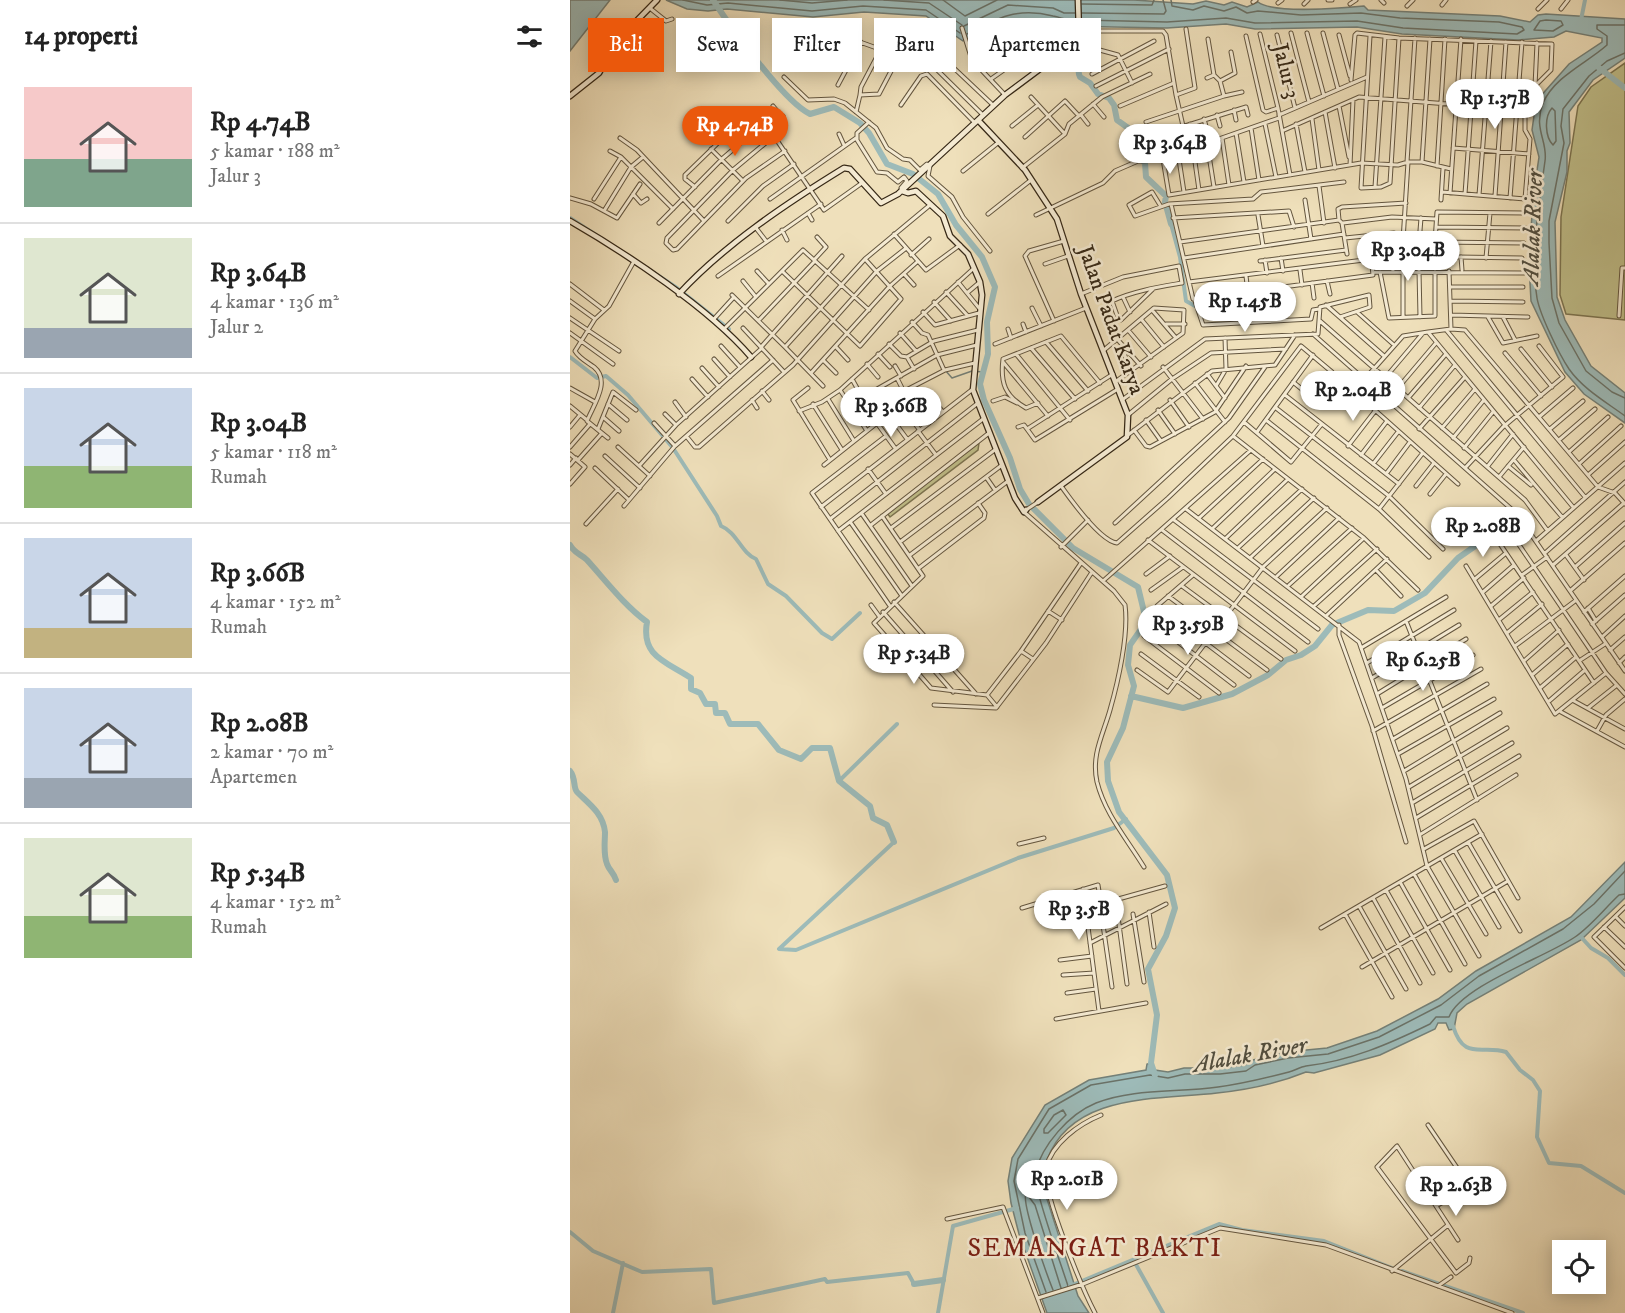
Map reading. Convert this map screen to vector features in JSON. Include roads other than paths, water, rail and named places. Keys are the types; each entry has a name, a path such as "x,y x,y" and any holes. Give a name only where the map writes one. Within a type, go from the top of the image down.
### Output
{"street":[{"path":"1078,0 1079,18"},
{"path":"1304,4 1308,0"},
{"path":"1350,4 1356,0"},
{"path":"1407,6 1413,0"},
{"path":"1442,5 1446,0"},
{"path":"1538,9 1547,0"},
{"path":"1561,9 1569,0"},
{"path":"570,96 599,73 616,42 656,2"},
{"path":"651,9 666,21 672,19"},
{"path":"962,28 968,44"},
{"path":"1176,95 1195,88 1186,28"},
{"path":"1101,30 1163,32 1169,50 1183,126"},
{"path":"1291,33 1309,102"},
{"path":"1307,33 1323,96"},
{"path":"1323,33 1338,89"},
{"name":"Jalur 3","path":"1260,34 1278,108 1290,175"},
{"path":"1277,35 1295,108"},
{"path":"1339,35 1351,82"},
{"path":"1351,82 1355,35 1552,44 1551,70 1535,86"},
{"path":"1246,36 1263,110 1266,112 1278,108"},
{"path":"1370,36 1360,187 1375,188 1389,185 1399,38"},
{"path":"1375,188 1385,36"},
{"path":"1402,256 1415,38"},
{"path":"1208,39 1214,75 1220,81 1224,96"},
{"path":"1422,162 1430,39"},
{"path":"1437,166 1445,39"},
{"path":"1450,193 1461,39"},
{"path":"1092,74 1154,41"},
{"path":"1465,194 1476,41"},
{"path":"1479,195 1491,41"},
{"path":"1495,196 1506,42"},
{"path":"1510,198 1522,42"},
{"path":"1442,192 1526,198 1530,139 1525,130 1526,110 1535,86 1537,43"},
{"path":"1096,86 1169,50"},
{"path":"1101,51 1116,53 1132,83"},
{"path":"1220,81 1235,73 1232,52"},
{"path":"856,112 861,87 874,65"},
{"path":"956,70 993,105"},
{"path":"838,85 845,72"},
{"path":"860,95 880,92 891,72"},
{"path":"939,72 983,115"},
{"path":"984,72 1005,95"},
{"path":"991,79 1001,72"},
{"path":"680,293 710,263 756,228 846,168 882,203 904,189 993,105 1038,72"},
{"path":"901,105 921,76 927,74 977,121"},
{"path":"1022,168 1065,134 1069,124 1104,96 1150,74"},
{"path":"1207,78 1214,75"},
{"path":"784,77 808,100 834,99 845,103 876,128 888,150 903,159 910,160 920,170 927,164 929,166"},
{"path":"1036,215 1103,183 1115,171 1138,161 1163,159 1265,124 1351,82 1367,77"},
{"path":"1120,106 1174,83"},
{"path":"1146,122 1242,92"},
{"path":"1031,97 1065,134"},
{"path":"1282,131 1353,100 1365,98 1526,110"},
{"path":"1350,165 1353,100"},
{"path":"1025,137 1066,101 1088,124"},
{"path":"1094,104 1104,117"},
{"path":"1012,126 1038,105"},
{"path":"769,129 783,117 773,106"},
{"path":"1339,106 1350,165"},
{"path":"1156,135 1246,107 1248,115"},
{"path":"1234,110 1236,120"},
{"path":"1325,112 1335,168"},
{"path":"694,187 685,176 711,149 754,114 774,135 826,210 862,183"},
{"path":"1217,115 1220,126"},
{"path":"1312,118 1319,170"},
{"path":"1204,119 1207,130"},
{"name":"Jalan Padat Karya","path":"977,121 1022,168 1052,208 1086,308 1128,415 1128,435"},
{"path":"770,199 856,138 868,122"},
{"path":"659,223 722,159 764,123"},
{"path":"1190,124 1194,134"},
{"path":"1265,124 1276,177"},
{"path":"1296,124 1305,172"},
{"path":"1251,128 1259,180"},
{"path":"1163,133 1166,150"},
{"path":"1236,133 1244,182"},
{"path":"839,134 844,145"},
{"path":"774,135 733,171 667,238 666,243 676,250 743,181 785,151"},
{"path":"620,138 643,157 704,221"},
{"path":"856,138 877,172 887,173 898,182 903,178 908,181 901,188 908,193 916,190 943,216 950,236 966,251 974,268 980,282 974,389 983,419 1015,498 1025,511 1123,601 1125,613 1112,706 1096,750 1096,776 1110,816 1125,834 1144,867"},
{"path":"1222,138 1229,185"},
{"path":"963,171 999,142"},
{"path":"1207,143 1214,187"},
{"path":"1193,148 1199,190"},
{"path":"1453,148 1529,154"},
{"path":"711,149 743,181"},
{"path":"610,151 632,167 673,209"},
{"path":"1178,153 1184,192"},
{"path":"594,199 621,157"},
{"path":"604,211 632,167 643,157"},
{"path":"1163,159 1169,195 1361,163 1403,165 1407,162 1422,162 1451,169"},
{"path":"728,221 763,186 794,164"},
{"path":"929,166 928,176 952,197 963,217 990,251"},
{"path":"1441,200 1443,168"},
{"path":"988,214 1031,180"},
{"path":"1153,288 1121,320 1118,318 1111,302 1153,288 1182,283 1184,258 1173,218 1166,205 1152,192 1129,205 1135,216 1166,205 1253,199 1261,192 1344,182"},
{"path":"570,198 588,202 618,218 640,184"},
{"path":"1319,186 1324,223"},
{"path":"633,194 641,203 646,199"},
{"path":"1305,200 1311,239"},
{"path":"1260,261 1347,252 1338,209 1406,203"},
{"path":"718,276 782,230 796,224 820,204"},
{"path":"785,347 865,259 932,204"},
{"path":"1173,218 1290,212 1294,227"},
{"path":"1434,256 1437,212 1524,213"},
{"path":"808,213 812,220"},
{"path":"1486,258 1490,213"},
{"path":"1258,215 1263,246"},
{"path":"1418,256 1421,218"},
{"path":"1180,242 1341,221 1436,219"},
{"path":"570,221 680,293 724,329 751,357"},
{"path":"756,228 766,241"},
{"path":"1436,228 1526,228"},
{"path":"782,230 787,240"},
{"path":"1184,258 1311,239 1394,233"},
{"path":"894,234 905,249 927,270 960,245"},
{"path":"1369,236 1373,272"},
{"path":"759,320 826,247 817,237"},
{"path":"911,255 929,239"},
{"path":"1054,321 1025,256 1029,251 1064,241"},
{"path":"1434,242 1524,243"},
{"path":"687,437 698,448 798,360 877,271 905,249"},
{"path":"724,329 802,250 869,310"},
{"path":"639,466 676,425 762,347 842,256"},
{"path":"1046,264 1068,256"},
{"path":"1393,271 1392,257 1522,258"},
{"path":"1461,257 1462,271"},
{"path":"1281,258 1283,271"},
{"path":"782,271 861,345 900,301 900,296 865,259"},
{"path":"1189,282 1300,270 1372,259"},
{"path":"1265,260 1267,273"},
{"path":"811,373 890,286 917,262"},
{"path":"570,447 589,422 603,384 601,376 575,353 587,331 604,310 633,263"},
{"path":"1081,294 1123,277 1182,266"},
{"path":"1182,266 1189,282 1191,297 1194,298 1203,325 1311,319 1313,310 1369,294 1370,307 1340,316"},
{"path":"799,411 828,399 840,390 912,322 974,268"},
{"path":"1619,316 1622,268 1625,268"},
{"path":"1300,270 1302,285"},
{"path":"757,271 769,284"},
{"path":"1402,271 1403,318"},
{"path":"1419,271 1420,317"},
{"path":"1380,272 1387,317 1403,318 1435,316 1435,271"},
{"path":"1194,298 1371,275 1373,272 1524,273"},
{"path":"1449,272 1451,301 1449,330 1517,417 1585,497"},
{"path":"904,274 914,285"},
{"path":"1246,276 1248,292"},
{"path":"743,281 756,297"},
{"path":"1327,281 1330,294"},
{"path":"957,282 979,310"},
{"path":"967,293 980,282"},
{"path":"1311,283 1314,298"},
{"path":"570,284 604,310"},
{"path":"1450,286 1523,287"},
{"path":"946,292 968,316"},
{"path":"713,320 733,296 823,386"},
{"path":"1123,297 1130,312"},
{"path":"570,301 595,319"},
{"path":"1451,301 1523,302"},
{"path":"934,302 951,321"},
{"path":"1326,305 1384,356"},
{"path":"1104,350 1157,307 1182,309 1185,324 1183,333 1141,366 1115,382"},
{"path":"1032,308 1041,326"},
{"path":"995,344 1086,308"},
{"path":"1122,400 1202,340 1319,333 1319,309"},
{"path":"923,312 934,325 968,316 979,310"},
{"path":"1152,310 1176,338"},
{"path":"1357,312 1394,345"},
{"path":"1451,315 1528,317"},
{"path":"1488,317 1503,343 1537,336"},
{"path":"1503,317 1515,340"},
{"path":"570,318 619,351"},
{"path":"1141,319 1164,347"},
{"path":"1320,321 1530,505 1547,531"},
{"path":"912,322 933,342 945,370"},
{"path":"1023,324 1026,332"},
{"path":"1165,324 1185,324"},
{"path":"743,328 784,372"},
{"path":"1008,329 1011,338"},
{"path":"889,344 901,356 907,357 933,342 978,330"},
{"path":"1128,330 1152,357"},
{"path":"1364,380 1394,345 1407,334 1465,330 1598,487 1613,493 1625,503 1553,565"},
{"path":"570,333 613,364"},
{"path":"900,333 916,351"},
{"path":"1426,333 1514,434 1573,507"},
{"path":"1385,378 1426,333"},
{"path":"1025,511 1207,374 1246,366 1275,365 1296,334"},
{"path":"1313,334 1517,514 1625,671"},
{"path":"1003,361 1061,336 1100,383"},
{"path":"1216,386 1226,369 1225,338"},
{"path":"1118,340 1131,373"},
{"path":"1046,342 1088,391"},
{"path":"1397,389 1436,343"},
{"path":"849,405 938,355 977,345"},
{"path":"1121,345 1141,366"},
{"path":"721,346 740,367"},
{"path":"1061,486 1088,520 1110,541 1119,542 1233,436 1301,346 1332,372"},
{"path":"1465,468 1505,425 1563,376 1539,346"},
{"path":"836,347 848,360"},
{"path":"1031,348 1075,399"},
{"path":"1128,415 1172,379 1207,355 1286,349"},
{"path":"1521,349 1552,387"},
{"path":"1505,353 1541,396"},
{"path":"878,354 893,366 904,392"},
{"path":"1016,354 1063,408 1070,420"},
{"path":"1408,398 1446,354"},
{"path":"1257,432 1312,355"},
{"path":"907,357 914,369"},
{"path":"714,359 730,377"},
{"path":"624,506 674,447 774,360"},
{"path":"823,360 836,373"},
{"path":"1003,361 1048,416"},
{"path":"1003,361 1002,382 1018,404"},
{"path":"856,416 945,370 975,363"},
{"path":"867,364 878,376"},
{"path":"1275,365 1282,371"},
{"path":"1419,408 1455,365"},
{"path":"1134,430 1147,447 1203,419 1215,412 1246,366"},
{"path":"1163,367 1203,419"},
{"path":"1115,523 1225,422 1266,367"},
{"path":"702,368 719,387"},
{"path":"1027,429 1113,374"},
{"path":"1207,374 1225,398"},
{"path":"1419,429 1465,377"},
{"path":"692,379 708,397"},
{"path":"852,379 862,397"},
{"path":"1195,382 1215,412 1225,422"},
{"path":"1293,382 1314,399"},
{"path":"570,388 595,402"},
{"path":"808,388 793,398 830,460"},
{"path":"1539,417 1573,388"},
{"path":"821,507 942,411 974,389"},
{"path":"1018,427 1024,424 1034,440 1118,389"},
{"path":"1442,428 1475,389"},
{"path":"840,390 867,431"},
{"path":"762,391 769,400"},
{"path":"598,429 613,392 636,410"},
{"path":"1284,395 1399,484"},
{"path":"824,465 877,423 917,402 931,396 942,411"},
{"path":"993,401 1005,397 1029,409 1038,403"},
{"path":"828,399 854,441"},
{"path":"752,400 757,408"},
{"path":"1170,400 1189,427"},
{"path":"1453,438 1484,400"},
{"path":"1549,429 1583,401"},
{"path":"675,402 686,417"},
{"path":"917,402 931,420"},
{"path":"830,519 978,403"},
{"path":"1367,403 1458,484"},
{"path":"608,404 627,420"},
{"path":"813,404 842,450"},
{"path":"570,406 608,438"},
{"path":"1276,408 1389,496 1443,549"},
{"path":"904,409 936,455"},
{"path":"1559,440 1595,409"},
{"path":"1158,410 1175,434"},
{"path":"1348,446 1376,411"},
{"path":"1464,448 1494,411"},
{"path":"665,414 676,425"},
{"path":"570,427 580,415"},
{"path":"890,416 907,439"},
{"path":"603,417 619,431"},
{"path":"1569,452 1608,417"},
{"path":"838,531 983,419"},
{"path":"1146,420 1161,441"},
{"path":"1266,420 1379,509 1429,557"},
{"path":"1361,455 1387,421"},
{"path":"1244,422 1291,462 1321,425"},
{"path":"654,423 674,447"},
{"path":"877,423 896,448"},
{"path":"1579,464 1621,426"},
{"path":"1373,464 1398,432"},
{"path":"570,465 602,433"},
{"path":"871,525 989,433"},
{"path":"1487,467 1514,434"},
{"path":"886,436 812,493 890,606"},
{"path":"1233,436 1352,528 1377,549 1418,590"},
{"path":"1386,474 1410,442"},
{"path":"1588,475 1625,442"},
{"path":"618,447 650,476"},
{"path":"1499,477 1524,447"},
{"path":"891,528 996,449"},
{"path":"1103,581 1251,450"},
{"path":"1379,509 1422,453"},
{"path":"570,454 585,466 570,484"},
{"path":"605,456 640,488"},
{"path":"1199,518 1263,459"},
{"path":"1514,460 1562,517"},
{"path":"1536,541 1625,463"},
{"path":"900,542 1003,464"},
{"path":"1416,486 1434,464"},
{"path":"1508,466 1530,485"},
{"path":"595,468 629,500"},
{"path":"868,469 886,494"},
{"path":"1213,528 1275,469"},
{"path":"1430,494 1446,474"},
{"path":"986,477 995,490"},
{"path":"1226,537 1288,479"},
{"path":"910,555 1009,480"},
{"path":"1491,606 1625,482"},
{"path":"585,524 618,489"},
{"path":"1239,547 1302,489"},
{"path":"1251,557 1314,498"},
{"path":"919,568 984,518 985,513 978,503"},
{"path":"1137,670 1167,693 1264,566 1327,508"},
{"path":"1186,509 1226,537 1357,639 1404,771 1427,866 1479,956"},
{"path":"862,514 913,586"},
{"path":"882,516 923,577 879,615 874,623 931,688 987,695 998,707"},
{"path":"1277,576 1339,518"},
{"path":"1063,546 1088,520"},
{"path":"1174,520 1318,629"},
{"path":"851,523 902,596"},
{"path":"1575,567 1625,523"},
{"path":"1289,586 1352,528"},
{"path":"1162,530 1308,642"},
{"path":"1509,530 1606,673 1625,694"},
{"path":"1301,596 1364,538"},
{"path":"1148,540 1295,651"},
{"path":"1570,591 1625,543"},
{"path":"1500,544 1594,683"},
{"path":"1314,606 1377,549"},
{"path":"1474,579 1506,553"},
{"path":"1566,555 1584,580"},
{"path":"1146,574 1170,556"},
{"path":"1328,617 1387,559"},
{"path":"987,695 1022,651 1081,563"},
{"path":"1483,592 1514,565"},
{"path":"1466,566 1556,715 1606,673"},
{"path":"1151,590 1183,567"},
{"path":"1376,570 1401,596"},
{"path":"934,705 991,710 998,707 1062,620 1092,572"},
{"path":"1193,575 1157,606 1249,676"},
{"path":"1584,612 1625,576"},
{"path":"1182,586 1281,659"},
{"path":"1499,620 1533,591"},
{"path":"1592,624 1625,595"},
{"path":"1168,596 1267,670"},
{"path":"1361,648 1446,597"},
{"path":"1515,646 1576,600"},
{"path":"894,602 976,694"},
{"path":"1507,633 1542,604"},
{"path":"871,605 879,615"},
{"path":"1588,608 1596,621"},
{"path":"1367,663 1454,610"},
{"path":"1048,611 1062,620"},
{"path":"883,612 953,692"},
{"path":"1601,638 1625,616"},
{"path":"1406,621 1477,800"},
{"path":"1152,622 1234,685"},
{"path":"1338,624 1406,842"},
{"path":"1372,678 1460,626"},
{"path":"1524,661 1558,630"},
{"path":"1144,636 1219,693"},
{"path":"1610,650 1625,637"},
{"path":"1377,694 1466,639"},
{"path":"1532,675 1568,644"},
{"path":"1540,688 1578,659 1605,644"},
{"path":"1022,651 1033,659"},
{"path":"929,662 939,652"},
{"path":"1141,654 1198,697"},
{"path":"1382,708 1473,656"},
{"path":"1618,663 1625,657"},
{"path":"1373,731 1481,669"},
{"path":"1548,702 1585,670"},
{"path":"1393,739 1487,684"},
{"path":"1588,708 1617,685"},
{"path":"1398,754 1494,699"},
{"path":"1596,732 1604,718 1625,699"},
{"path":"1574,700 1625,729"},
{"path":"1561,712 1625,747"},
{"path":"1404,771 1500,713"},
{"path":"1619,726 1625,720"},
{"path":"1408,787 1508,728"},
{"path":"1412,803 1512,743"},
{"path":"1416,818 1520,756"},
{"path":"1421,834 1516,775"},
{"path":"1424,849 1471,820 1475,822 1518,898"},
{"path":"1321,928 1482,834"},
{"path":"1019,844 1044,838"},
{"path":"1468,842 1520,931"},
{"path":"1454,850 1499,927"},
{"path":"1441,858 1485,934"},
{"path":"1414,874 1465,964"},
{"path":"1362,967 1508,881"},
{"path":"1400,882 1450,970"},
{"path":"1022,908 1098,885 1101,904"},
{"path":"1086,908 1165,886"},
{"path":"1083,889 1099,1011"},
{"path":"1386,890 1432,973"},
{"path":"1372,898 1420,983"},
{"path":"1090,942 1166,904"},
{"path":"1359,906 1406,989"},
{"path":"1625,907 1594,938 1625,968"},
{"path":"1149,912 1154,947"},
{"path":"1133,914 1144,982"},
{"path":"1345,914 1392,997"},
{"path":"1615,916 1625,926"},
{"path":"1118,917 1127,984"},
{"path":"1102,918 1112,987"},
{"path":"1604,927 1625,947"},
{"path":"1060,960 1092,956"},
{"path":"1063,975 1094,974"},
{"path":"1067,993 1096,989"},
{"path":"1056,1019 1146,1003"},
{"path":"1095,1313 1079,1286 1051,1198 1046,1172 1058,1146 1097,1116"},
{"path":"1428,1125 1470,1187 1436,1206"},
{"path":"1458,1240 1397,1146 1377,1167 1456,1273 1469,1263 1470,1258"},
{"path":"947,1219 997,1206 1004,1208 1043,1313"},
{"path":"1392,1271 1448,1225"},
{"path":"1039,1299 1079,1286 1220,1228 1326,1245 1512,1313"},
{"path":"1438,1286 1451,1277"}],"water":[{"path":"570,0 610,0 596,18 588,18 588,28 570,51"},
{"name":"Alalak River","path":"666,0 1134,0 1193,4 1206,1 1224,5 1232,2 1247,7 1258,2 1278,8 1325,9 1364,6 1368,10 1500,16 1530,22 1538,15 1546,14 1625,19 1625,58 1593,80 1569,112 1570,143 1567,151 1567,172 1555,222 1557,297 1565,320 1591,366 1625,393 1625,423 1584,394 1565,372 1531,301 1529,264 1533,197 1539,157 1532,130 1535,109 1539,98 1569,64 1602,42 1602,38 1566,31 1554,37 1518,40 1402,34 1357,27 1255,29 1226,24 1167,28 1101,27 1101,18 968,18 968,39 963,41 956,36 956,18 864,12 813,17 727,9 708,11 687,9"},
{"path":"1625,862 1625,898 1581,940 1467,1004 1457,1013 1454,1029 1449,1030 1446,1023 1438,1023 1435,1029 1380,1055 1314,1073 1306,1072 1285,1080 1251,1088 1144,1099 1120,1104 1096,1111 1076,1122 1059,1138 1045,1165 1041,1184 1078,1296 1089,1313 1047,1313 1019,1234 1008,1181 1012,1158 1045,1105 1089,1080 1146,1070 1147,1064 1151,1063 1155,1070 1168,1072 1184,1068 1245,1065 1253,1060 1286,1052 1327,1048 1377,1031 1438,999 1476,971 1571,917"}],"waterway":[{"path":"713,0 772,80 799,107 810,114 834,107 860,123 869,133 887,164 913,174 938,194 956,225 982,257 995,287 987,322 988,354 980,384 984,400 1010,458 1020,489 1029,504 1073,548 1138,587 1145,616 1144,625 1130,645 1128,665 1134,686 1123,728 1107,762 1108,781 1119,812 1167,875 1175,908 1166,936 1148,969 1157,1015 1151,1063 1155,1075"},
{"path":"1581,20 1585,0"},
{"path":"1598,67 1625,88"},
{"path":"1078,72 1080,77 1090,83 1098,94 1109,98 1114,105 1117,120 1131,130 1135,141 1132,151 1145,163 1146,177 1166,196 1165,202 1171,224"},
{"path":"570,218 677,288 729,329"},
{"path":"1171,224 1180,257 1186,301 1197,307"},
{"path":"570,357 597,378 606,376 628,395 673,448 717,516 721,526 756,559 768,584 786,596 822,633 832,639 860,613"},
{"path":"945,370 952,378 972,371 983,372"},
{"path":"1131,696 1183,708 1232,694 1268,675 1286,660 1301,655 1315,646 1332,625 1368,610 1394,611 1425,593 1458,558 1511,521"},
{"path":"570,545 647,622 646,633 651,650 664,662 691,678 691,689 700,693 706,704 715,704 716,713 725,713 730,724 758,724 779,750 801,759 812,748 830,748 839,781 870,806 873,818 887,825 894,842"},
{"path":"839,781 897,724"},
{"path":"570,771 576,790 594,809 604,825 606,860 616,880"},
{"path":"894,842 779,949 796,950 1018,858 1114,828 1126,819"},
{"path":"1581,937 1625,975"},
{"path":"1453,1026 1457,1037 1468,1048 1506,1052 1520,1070 1533,1080 1540,1091 1537,1137 1549,1163 1581,1166 1625,1193"},
{"path":"938,1313 953,1226 1017,1208"},
{"path":"1070,1286 1219,1224 1242,1230 1324,1241 1392,1268"},
{"path":"570,1232 593,1251 642,1272 711,1269 714,1303 825,1279 827,1282 908,1273 914,1284"},
{"path":"1134,1261 1163,1313"},
{"path":"613,1313 623,1263"},
{"path":"1402,1271 1523,1313"},
{"path":"914,1284 943,1280"}],"district":[{"name":"SEMANGAT BAKTI","path":"1095,1248"}]}
